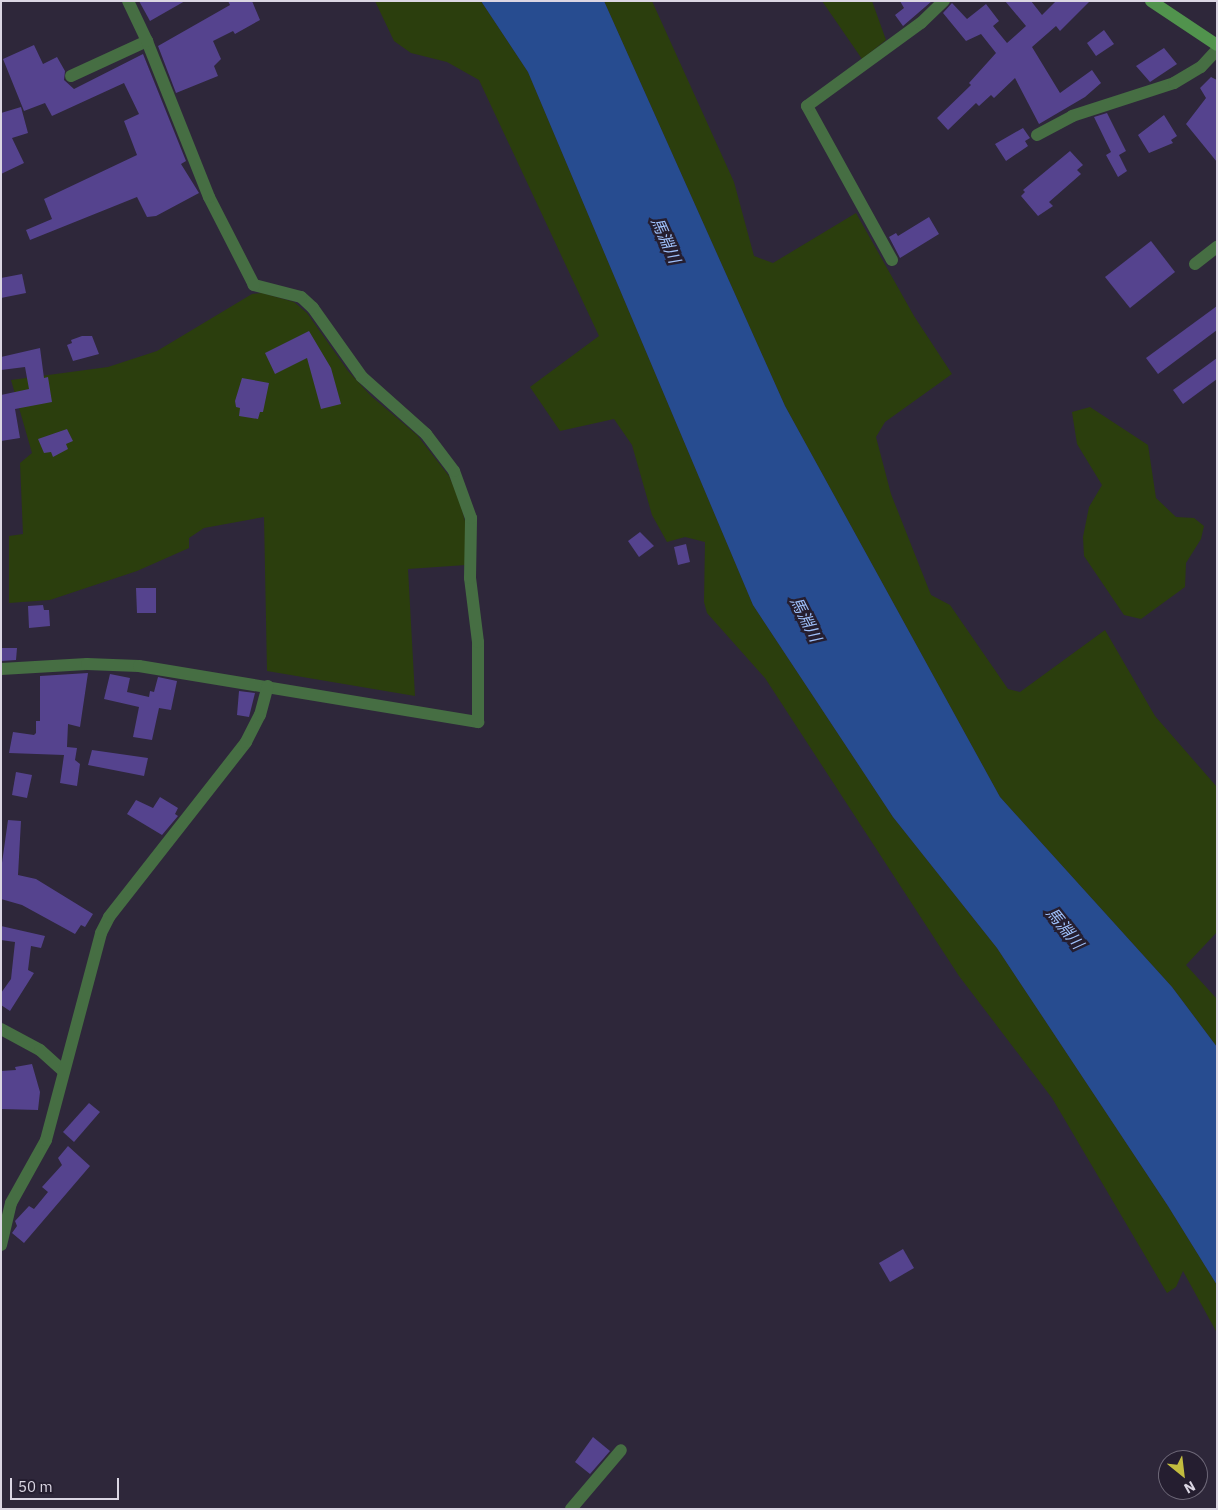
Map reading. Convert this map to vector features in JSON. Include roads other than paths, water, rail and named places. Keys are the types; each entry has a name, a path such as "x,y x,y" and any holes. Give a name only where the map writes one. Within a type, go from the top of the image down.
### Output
{"street":[{"path":"1,669 87,664 139,666 478,722 478,642 470,578 471,518 454,471 437,447 368,384 313,308 301,297 254,286 209,197 147,41 128,1"},
{"path":"892,260 807,106 920,23 944,1"},
{"path":"1152,1 1217,45"},
{"path":"72,76 147,41"},
{"path":"1037,135 1072,116 1174,83 1201,67 1217,50"},
{"path":"1195,264 1217,247"},
{"path":"1,1245 11,1203 46,1140 101,933 246,742 260,715 268,686"},
{"path":"1,1029 40,1050 63,1071"},
{"path":"571,1509 621,1450"}],"water":[{"name":"馬淵川","path":"481,1 604,1 785,406 1000,797 1172,987 1217,1047 1217,1285 1168,1206 997,948 893,817 753,605 528,72"}]}
